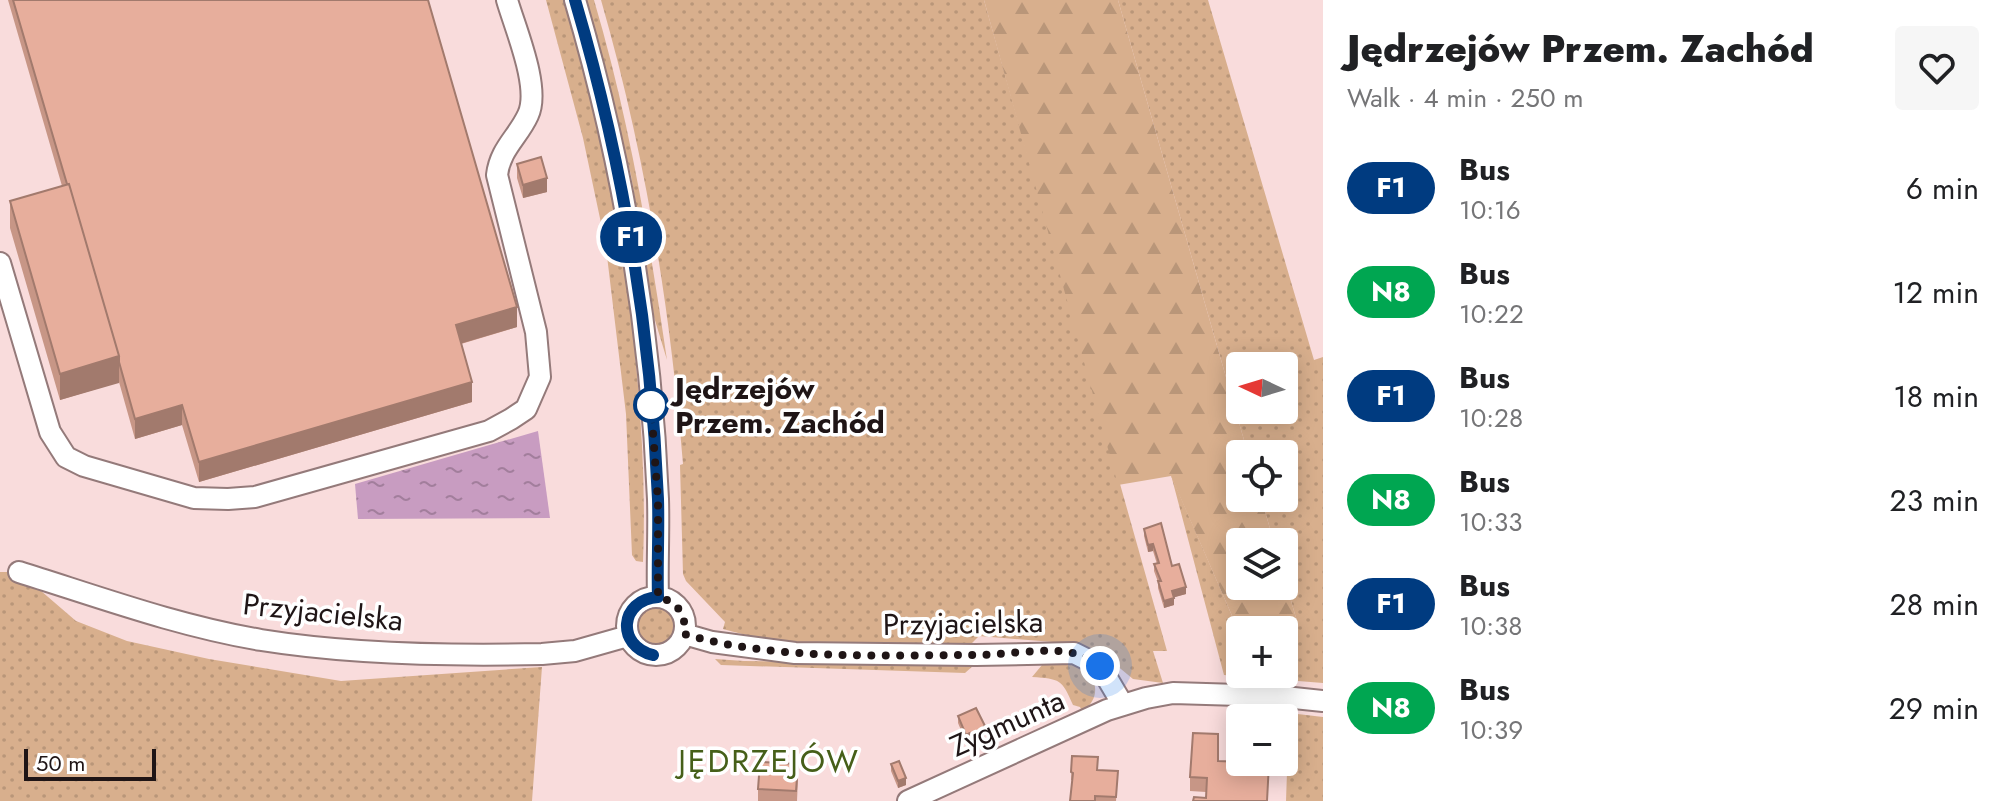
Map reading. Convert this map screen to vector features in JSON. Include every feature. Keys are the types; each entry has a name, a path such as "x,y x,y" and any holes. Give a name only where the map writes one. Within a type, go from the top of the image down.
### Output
{"street":[{"path":"0,263 50,432 66,457 84,466 194,498 255,497 489,431 526,409 540,377 536,332 497,175 503,150 527,118 533,91 507,0"},
{"path":"575,0 614,148 643,312 658,501 658,597"},
{"name":"Przyjacielska","path":"19,572 151,614 221,632 335,648 542,654 575,651 628,636"},
{"path":"650,598 666,599 680,609 685,625 684,634 676,648 653,655 638,649 628,636 628,620 635,606 650,598"},
{"name":"Przyjacielska","path":"684,634 712,642 795,653 1074,653 1100,666 1123,705"},
{"name":"Zygmunta","path":"908,801 1123,705 1173,693 1275,696 1323,701"}],"green space":[{"path":"546,0 564,0 601,138 619,235 616,240 605,242 583,138"},
{"path":"586,0 594,0 628,134 667,360 654,317 631,175"},
{"path":"601,0 984,0 1167,651 1153,651 1163,683 1133,679 1098,650 1053,642 979,636 969,646 845,646 783,641 723,629 725,622 683,574 680,465 683,464 663,288 631,115"},
{"path":"984,0 1118,0 1226,377 1226,424 1239,424 1244,440 1226,440 1226,512 1265,512 1270,528 1226,528 1226,600 1291,600 1295,616 1232,616 1171,476 1118,485"},
{"path":"1118,0 1208,0 1314,360 1323,357 1323,683 1298,681 1298,616 1291,600 1298,600 1298,528 1270,528 1265,512 1298,512 1298,440 1244,440 1239,424 1298,424 1298,352 1226,352 1226,377"},
{"path":"618,254 624,257 640,410 644,486 643,562 636,561 632,555 626,414 607,256"},
{"path":"1171,475 1232,616 1226,616 1226,675 1224,675"},
{"path":"0,572 19,572 76,621 127,641 209,659 341,681 542,667 532,801 0,801"},
{"path":"657,606 670,612 676,625 670,638 657,644 644,638 638,625 644,612"},
{"path":"715,659 974,665 965,673 721,665"},
{"path":"1049,662 1071,663 1091,674 1095,694 1082,711 1073,705 1059,682 1032,677"},
{"path":"1298,714 1323,717 1323,801 1286,801 1287,776 1298,776"}],"water":[{"path":"538,431 550,518 358,519 355,484"}],"building":[{"path":"13,0 428,0 517,307 456,325 472,382 199,462 182,405 135,419"},
{"path":"541,157 547,178 523,185 517,164"},
{"path":"69,184 119,356 60,374 10,201"},
{"path":"1161,523 1172,566 1179,564 1186,587 1172,591 1174,598 1164,601 1154,564 1159,563 1153,544 1148,545 1144,529"},
{"path":"976,708 985,726 982,728 984,733 971,738 970,733 966,735 958,716"},
{"path":"1193,733 1218,734 1218,761 1226,761 1226,776 1268,776 1267,801 1193,801 1194,797 1206,798 1207,778 1190,777"},
{"path":"1072,756 1098,757 1097,770 1118,771 1116,797 1095,796 1095,801 1070,801"},
{"path":"899,761 906,778 898,781 891,764"},
{"path":"760,762 798,764 796,791 758,789"}],"bus line":[{"name":"F1","path":"575,0 614,148 643,312 658,501 658,597 635,606 630,612 627,628 632,644 653,655"}],"place":[{"name":"Jędrzejów Przem. Zachód","path":"651,405"}],"district":[{"name":"JĘDRZEJÓW","path":"769,761"}],"route":[{"path":"651,405 658,501 658,597 680,609 684,617 684,634 712,642 795,653 1074,653 1100,666"}]}
